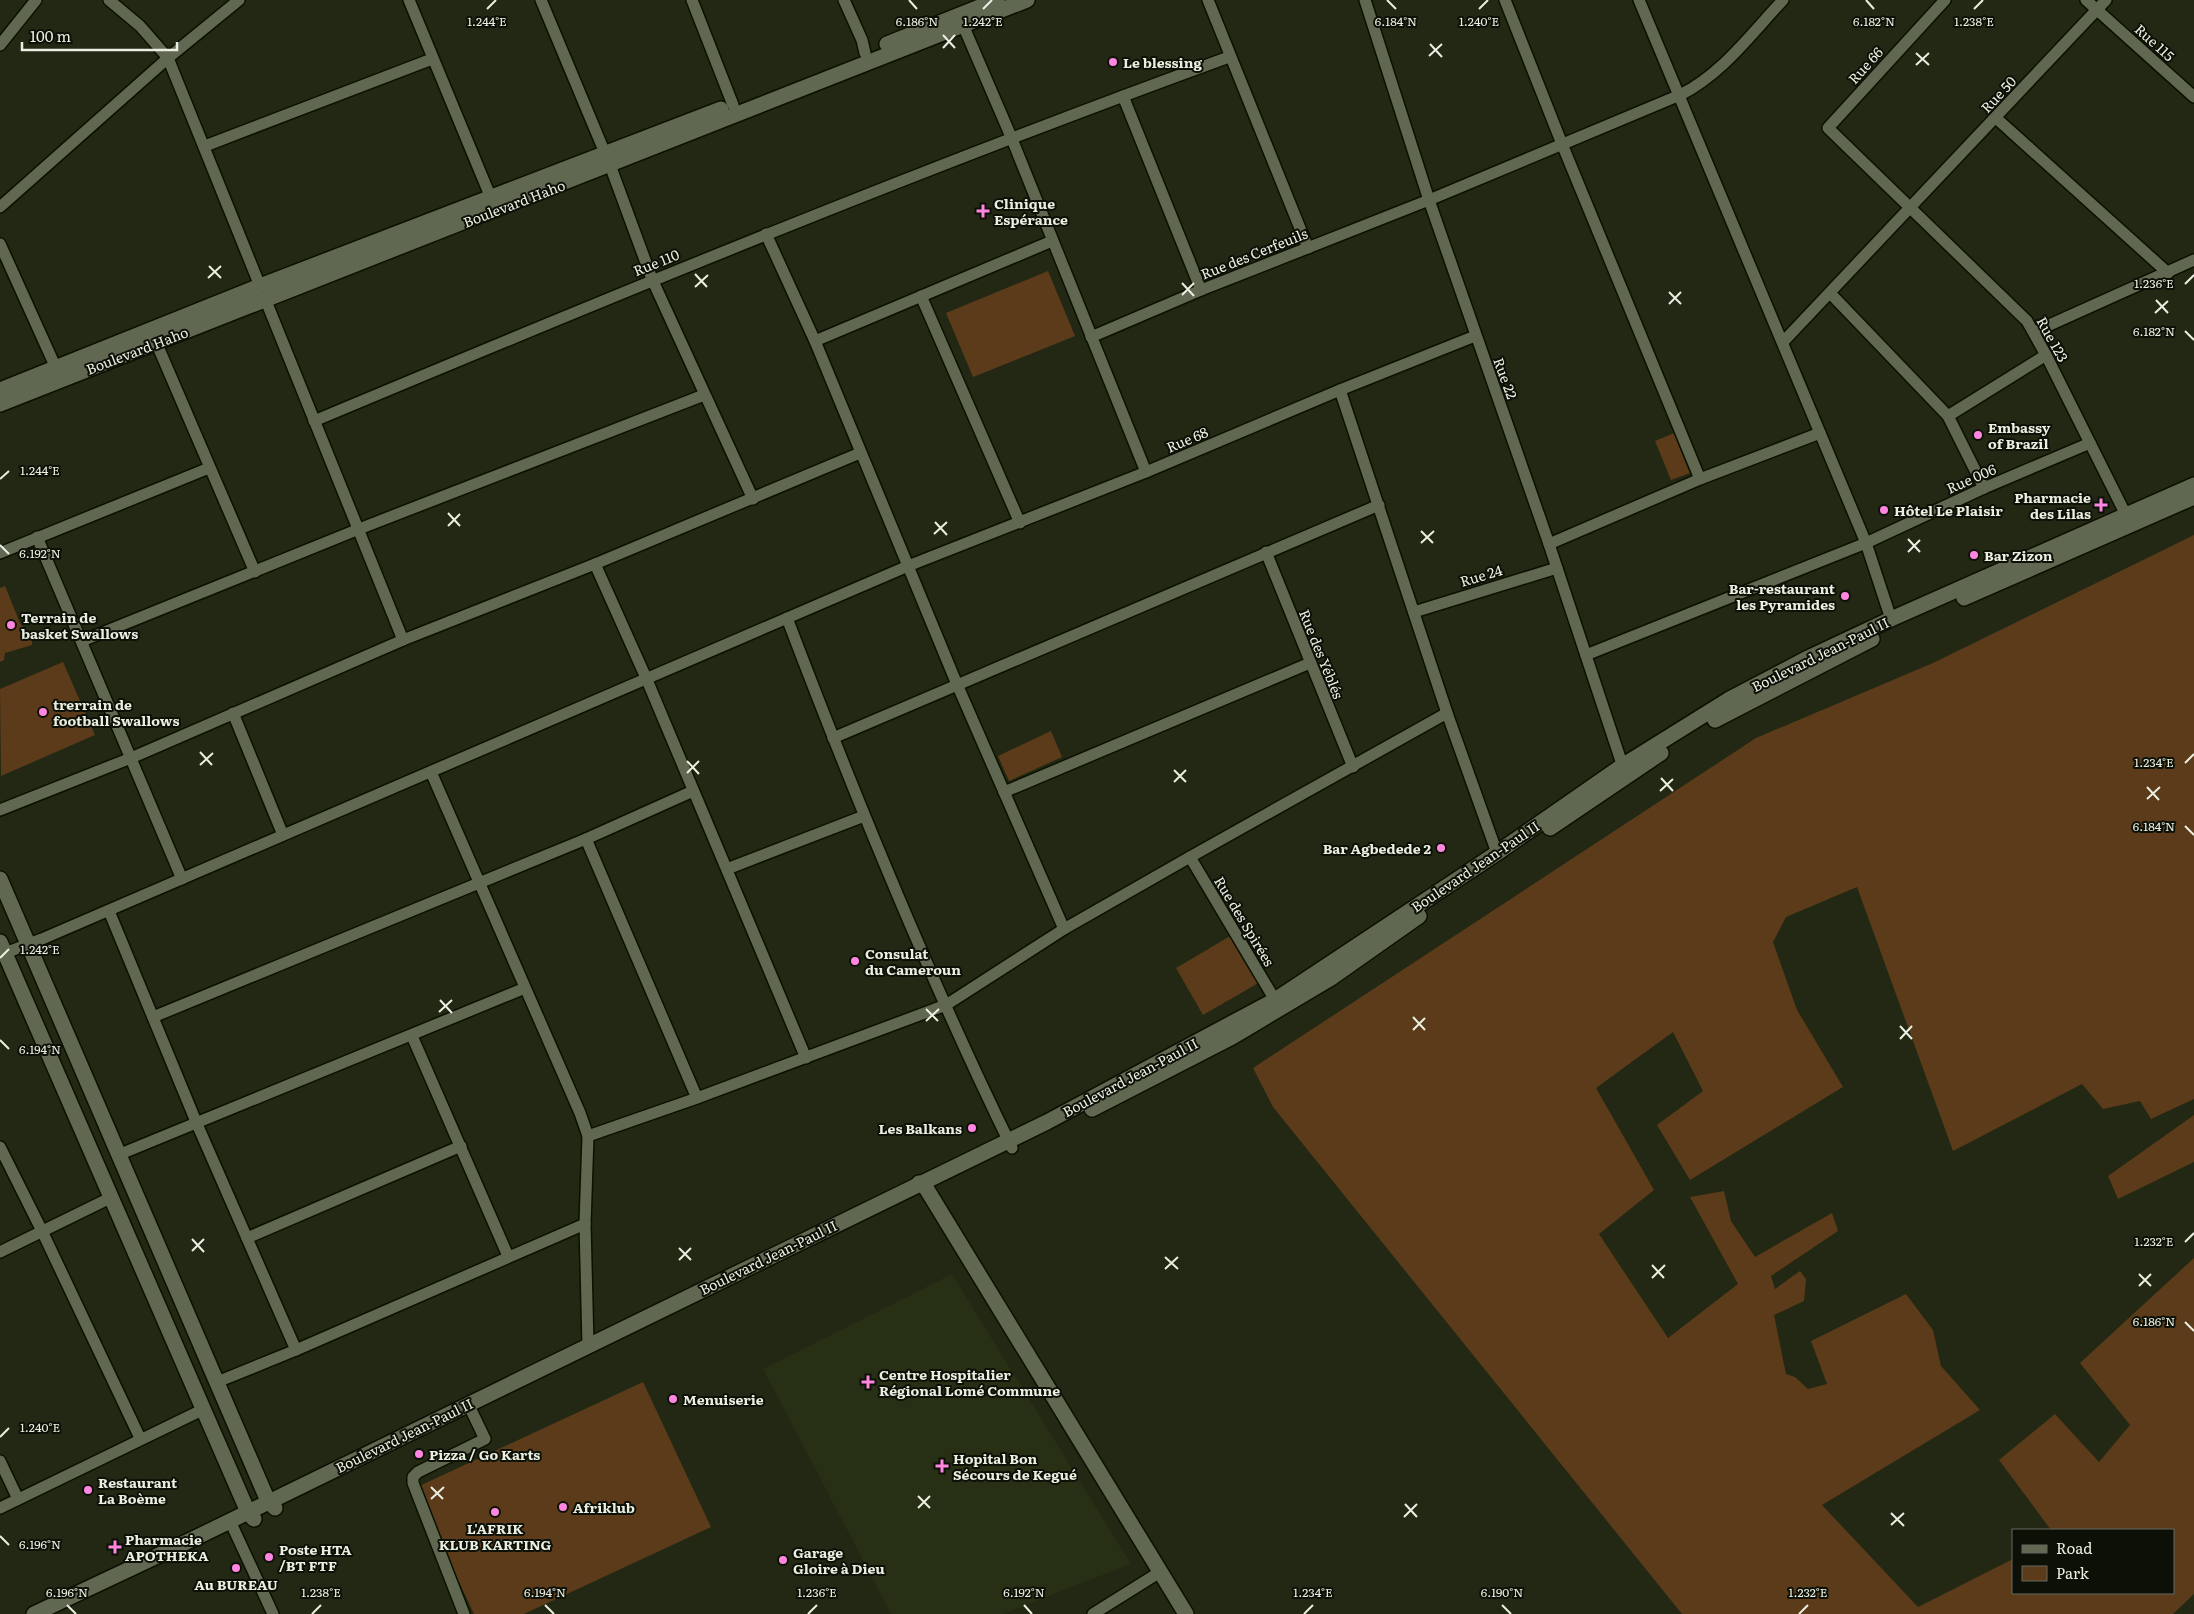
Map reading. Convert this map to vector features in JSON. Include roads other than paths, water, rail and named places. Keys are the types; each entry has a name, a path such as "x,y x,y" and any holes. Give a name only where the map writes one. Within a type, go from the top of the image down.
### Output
{"main road":[{"name":"Boulevard Haho","path":"0,404 266,301 607,160 961,20 997,0"},
{"name":"Boulevard Haho","path":"0,390 260,286 491,198 607,160 733,105 865,53 961,20 1027,0"},
{"name":"Boulevard Jean-Paul II","path":"1010,1144 1061,1125 1232,1037 1332,978 1624,771 1728,700 1808,658 1891,619 2194,485"},
{"name":"Boulevard Jean-Paul II","path":"272,1505 588,1345 1010,1144 1275,1000 1497,852 1624,771 1740,706 1884,633 2194,497"},
{"path":"0,879 118,1155 272,1505"},
{"path":"2,950 202,1410 251,1515"},
{"name":"Boulevard Jean-Paul II","path":"55,1614 251,1515 472,1412 923,1185"},
{"path":"923,1185 1186,1614"},
{"name":"Boulevard Jean-Paul II","path":"34,1614 232,1525"}],"street":[{"path":"0,45 36,0"},
{"path":"109,0 140,26 168,58 260,286"},
{"path":"0,207 168,58 239,0"},
{"path":"409,0 491,198"},
{"path":"541,0 607,160 652,280 753,498"},
{"path":"692,0 733,105"},
{"path":"844,0 865,53"},
{"path":"1208,0 1308,248"},
{"name":"Rue 22","path":"1365,0 1430,200 1549,544 1624,771"},
{"path":"1505,0 1562,144 1700,479"},
{"path":"1639,0 1866,543 1891,619"},
{"name":"Rue des Cerfeuils","path":"1091,337 1201,290 1430,200 1680,95 1699,85 1720,68 1772,5 1783,0"},
{"name":"Rue 66","path":"1828,128 1945,0"},
{"name":"Rue 115","path":"2086,0 2194,98"},
{"name":"Rue 50","path":"1783,342 2106,0"},
{"path":"961,20 1012,139 1146,472"},
{"name":"Rue 110","path":"314,421 766,234 1123,96 1230,57"},
{"path":"205,146 432,59"},
{"path":"1123,96 1201,290"},
{"path":"1996,118 2168,272"},
{"name":"Rue 123","path":"1828,128 2020,313 2034,332 2126,515"},
{"path":"766,234 814,341 957,685 1064,929"},
{"path":"814,341 1052,241"},
{"path":"0,244 56,368"},
{"path":"2034,332 2194,260"},
{"path":"1830,293 1948,416 1984,488"},
{"path":"921,296 1020,523"},
{"path":"266,301 403,640"},
{"name":"Rue 68","path":"2,950 29,944 647,680 908,566 1146,472 1340,390 1476,336"},
{"path":"156,342 255,572"},
{"path":"1948,416 2046,355"},
{"path":"1340,390 1447,713 1497,852"},
{"path":"82,641 359,529 704,395"},
{"path":"1549,544 1700,479 1820,433"},
{"name":"Rue 006","path":"1586,655 1866,543 1984,488 2090,443"},
{"path":"0,810 130,758 403,640 595,564 860,453"},
{"path":"0,553 210,468"},
{"path":"833,738 1379,505"},
{"path":"37,538 182,879"},
{"name":"Rue des Yéblés","path":"1266,552 1353,768"},
{"path":"595,564 647,680 806,1058"},
{"name":"Rue 24","path":"1414,612 1557,568"},
{"path":"787,618 864,816 946,1005 1010,1144"},
{"path":"1004,792 1310,664"},
{"path":"233,712 283,835"},
{"path":"588,1136 697,1098 946,1005 1064,929 1190,856 1353,768 1447,713"},
{"path":"431,772 588,1136 585,1224 588,1345"},
{"path":"153,1017 586,839 693,791"},
{"path":"727,870 864,816"},
{"path":"586,839 697,1098"},
{"name":"Rue des Spirées","path":"1190,856 1275,1000"},
{"path":"109,910 198,1124 296,1350"},
{"path":"118,1155 198,1124 525,988"},
{"path":"412,1036 508,1256"},
{"path":"247,1238 461,1146"},
{"path":"0,1147 140,1438"},
{"path":"0,1252 110,1198"},
{"path":"217,1382 296,1350 585,1224"},
{"path":"0,1508 140,1438 202,1410"},
{"path":"464,1614 413,1483 414,1477 418,1472 485,1439 472,1412"},
{"path":"0,1461 18,1499"},
{"path":"232,1525 273,1614"},
{"path":"1093,1614 1160,1572"}],"place":[{"name":"Le blessing","path":"1113,62"},
{"name":"Clinique Espérance","path":"983,211"},
{"name":"Embassy of Brazil","path":"1978,435"},
{"name":"Pharmacie des Lilas","path":"2101,505"},
{"name":"Hôtel Le Plaisir","path":"1884,510"},
{"name":"Bar Zizon","path":"1974,555"},
{"name":"Bar-restaurant les Pyramides","path":"1845,596"},
{"name":"Terrain de basket Swallows","path":"11,625"},
{"name":"trerrain de football Swallows","path":"43,712"},
{"name":"Bar Agbedede 2","path":"1441,848"},
{"name":"Consulat du Cameroun","path":"855,961"},
{"name":"Les Balkans","path":"972,1128"},
{"name":"Centre Hospitalier Régional Lomé Commune","path":"868,1382"},
{"name":"Menuiserie","path":"673,1399"},
{"name":"Pizza / Go Karts","path":"419,1454"},
{"name":"Hopital Bon Sécours de Kegué","path":"942,1466"},
{"name":"Restaurant La Boème","path":"88,1490"},
{"name":"Afriklub","path":"563,1507"},
{"name":"L'AFRIK KLUB KARTING","path":"495,1512"},
{"name":"Pharmacie APOTHEKA","path":"115,1547"},
{"name":"Poste HTA /BT FTF","path":"269,1557"},
{"name":"Garage Gloire à Dieu","path":"783,1560"},
{"name":"Au BUREAU","path":"236,1568"}]}
